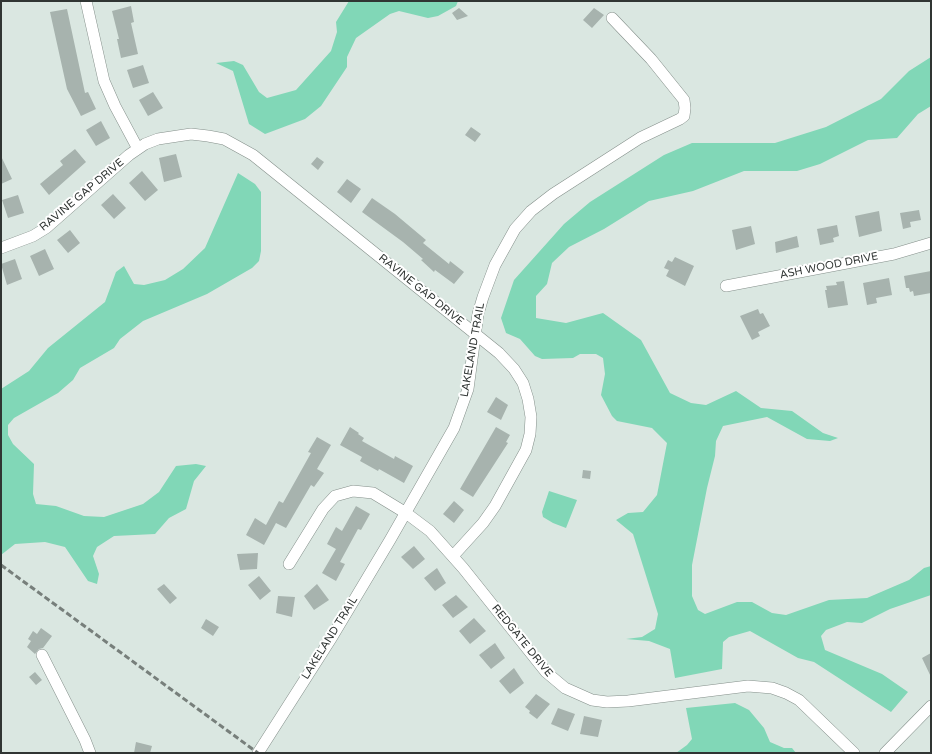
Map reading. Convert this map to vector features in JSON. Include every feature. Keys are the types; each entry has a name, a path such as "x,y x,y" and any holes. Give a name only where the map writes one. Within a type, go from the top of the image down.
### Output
{"street":[{"path":"86,1 104,81 115,106 138,149"},
{"name":"LAKELAND TRAIL","path":"258,753 332,637 406,513 457,421 468,389 478,314 488,281 506,243 523,219 553,194 640,138 684,116 684,100 652,59 612,18"},
{"name":"RAVINE GAP DRIVE","path":"1,248 33,236 46,228 138,149 158,139 191,134 224,139 238,146 271,170 499,353 514,370 522,383 528,398 531,417 530,434 526,450 483,523 453,556"},
{"name":"ASH WOOD DRIVE","path":"726,286 894,254 931,243"},
{"name":"REDGATE DRIVE","path":"290,564 323,509 335,496 354,490 363,490 386,500 430,531 453,556 546,672 564,688 592,700 607,702 628,701 748,686 772,688 799,700 854,753"},
{"path":"42,655 86,740 90,753"},
{"path":"884,753 931,706"}],"green space":[{"path":"349,1 458,1 456,6 438,16 428,18 399,11 390,14 356,38 347,57 347,67 321,106 305,119 265,134 249,124 233,71 216,63 234,61 243,65 259,92 267,98 296,90 331,51 337,32 336,22"},
{"path":"931,57 931,106 918,114 897,138 868,140 820,164 797,171 744,171 693,191 649,201 604,229 569,247 552,263 547,284 536,296 536,318 566,323 603,313 641,340 670,393 691,403 706,405 736,391 761,408 792,411 823,433 838,438 830,441 807,439 767,417 723,426 716,441 715,456 707,488 692,565 692,596 698,610 705,614 737,602 752,602 772,613 786,615 829,600 867,598 909,580 924,568 931,566 931,595 890,609 862,623 847,622 826,630 821,636 825,650 882,674 908,692 891,712 814,662 798,658 750,631 729,637 723,642 722,669 675,678 670,649 649,641 626,639 642,637 655,629 658,614 633,534 616,520 628,513 643,512 657,495 667,443 652,428 617,421 612,416 601,395 605,374 603,358 596,354 580,354 573,358 542,359 535,356 520,339 506,333 501,318 514,280 564,224 590,202 664,155 692,143 775,143 826,127 881,99 909,71"},
{"path":"238,173 255,184 261,192 261,251 259,261 252,268 207,294 143,321 120,339 114,348 80,368 73,380 58,393 14,418 8,425 8,435 13,444 34,464 33,494 36,504 56,506 84,516 104,517 143,504 159,492 176,466 196,464 206,466 194,481 186,509 169,518 155,534 114,536 97,547 93,556 99,574 97,584 88,581 65,547 45,542 15,544 1,555 1,389 29,371 48,348 105,302 116,272 124,266 134,284 144,285 165,280 183,269 205,248"},
{"path":"549,491 577,500 566,528 543,517 542,512"},
{"path":"735,703 749,710 764,728 770,742 784,748 792,748 796,753 676,753 687,745 692,739 686,708"}],"building":[{"path":"131,6 134,22 131,23 138,54 121,58 117,39 119,39 112,11"},
{"path":"459,8 468,16 457,20 452,13"},
{"path":"594,8 604,15 592,28 583,20"},
{"path":"67,9 85,93 88,92 96,109 81,116 67,89 50,12"},
{"path":"143,65 149,83 133,88 127,70"},
{"path":"153,92 163,108 148,116 139,100"},
{"path":"101,121 110,138 96,146 86,130"},
{"path":"471,127 481,134 475,142 465,135"},
{"path":"75,149 86,162 49,195 40,184 63,165 60,161"},
{"path":"176,154 182,177 164,182 159,158"},
{"path":"1,156 12,179 1,184"},
{"path":"317,157 324,162 318,170 311,164"},
{"path":"142,171 158,190 145,201 129,183"},
{"path":"347,179 361,189 351,203 337,192"},
{"path":"113,194 126,208 114,219 101,205"},
{"path":"18,195 24,213 8,218 2,200"},
{"path":"372,198 395,214 426,240 423,243 449,264 450,261 464,272 454,284 435,270 434,272 421,260 423,259 403,242 362,212"},
{"path":"919,210 921,220 910,222 911,227 903,229 900,213"},
{"path":"879,211 882,231 859,237 855,216"},
{"path":"837,225 839,236 833,238 834,242 820,245 817,229"},
{"path":"751,226 755,244 736,250 732,230"},
{"path":"70,230 80,243 68,253 57,240"},
{"path":"797,236 799,247 776,253 775,242"},
{"path":"45,249 54,269 39,276 30,256"},
{"path":"675,257 694,266 685,286 666,276 669,270 664,268 668,260 672,262"},
{"path":"15,259 22,279 7,285 1,264"},
{"path":"931,271 931,293 914,296 913,291 910,292 909,288 906,288 904,276"},
{"path":"889,278 892,295 876,298 877,303 867,305 863,283"},
{"path":"844,281 848,305 828,308 825,290 827,290 826,286 837,285 836,282"},
{"path":"758,309 760,314 763,313 770,326 758,332 760,336 752,340 740,316"},
{"path":"496,397 508,405 501,420 487,412"},
{"path":"350,427 364,438 362,441 394,459 395,456 413,466 404,483 379,469 378,471 360,461 362,457 340,445"},
{"path":"496,427 510,435 506,442 508,443 473,497 460,489"},
{"path":"317,437 331,445 317,469 324,473 314,487 311,485 286,528 276,523 264,545 246,535 255,518 266,525 279,501 283,503 311,453 308,452"},
{"path":"583,470 591,471 590,479 582,478"},
{"path":"454,501 464,510 454,523 443,514"},
{"path":"356,506 370,514 361,530 358,529 340,562 345,564 336,581 322,573 336,549 327,544 336,527 342,531"},
{"path":"414,546 425,559 413,569 401,557"},
{"path":"258,553 257,569 240,570 237,554"},
{"path":"437,568 446,583 435,591 424,578"},
{"path":"259,576 271,591 260,600 248,585"},
{"path":"164,584 177,598 170,604 157,589"},
{"path":"317,584 329,600 314,610 304,596"},
{"path":"456,595 468,607 453,618 442,605"},
{"path":"278,596 295,597 292,617 276,613"},
{"path":"474,618 486,631 470,644 459,631"},
{"path":"206,619 219,627 213,636 201,628"},
{"path":"41,628 52,636 43,648 39,649 35,654 27,647 31,641 28,639 33,631 37,634"},
{"path":"495,643 505,658 491,669 479,655"},
{"path":"931,653 931,677 922,658"},
{"path":"514,668 524,683 510,694 499,681"},
{"path":"35,672 42,680 36,685 29,677"},
{"path":"536,694 550,704 537,719 529,713 530,711 525,707"},
{"path":"558,708 575,714 568,731 551,724"},
{"path":"584,716 602,720 598,737 580,734"},
{"path":"136,742 152,746 150,753 134,753"}],"railway":[{"path":"1,565 258,753"}]}
